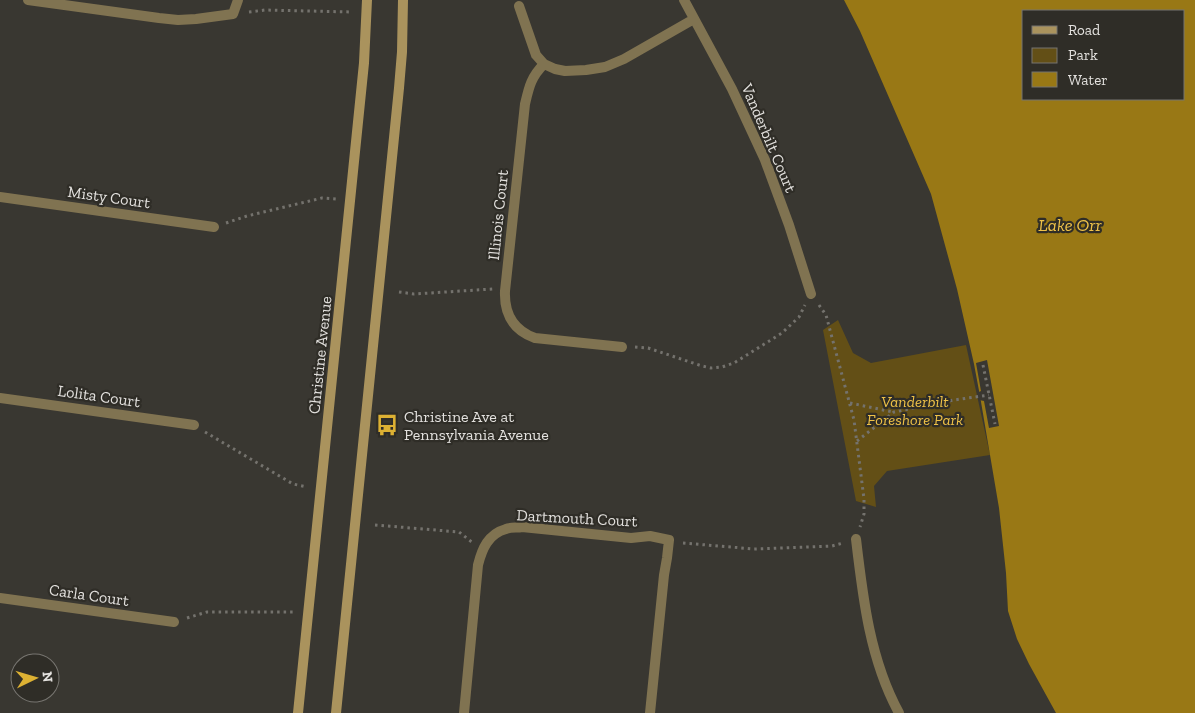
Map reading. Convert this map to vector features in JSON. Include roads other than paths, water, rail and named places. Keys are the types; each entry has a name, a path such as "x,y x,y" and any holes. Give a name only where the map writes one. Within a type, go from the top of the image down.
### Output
{"main road":[{"name":"Christine Avenue","path":"298,713 364,63 367,0"},
{"path":"336,713 396,117 402,52 403,0"}],"street":[{"path":"28,0 169,19 196,19 233,14 238,0"},
{"name":"Vanderbilt Court","path":"684,0 732,89 765,160 792,233 811,294"},
{"path":"518,6 536,55 544,64 555,70 565,71 605,67 624,60 694,19"},
{"name":"Illinois Court","path":"544,64 535,73 528,87 525,104 505,291 507,311 514,325 524,334 535,338 622,347"},
{"name":"Misty Court","path":"0,197 214,227"},
{"name":"Lolita Court","path":"0,398 194,425"},
{"name":"Dartmouth Court","path":"464,713 478,565 482,550 492,536 506,529 522,527 631,538 650,536 669,540 650,713"},
{"path":"856,539 868,625 879,668 899,713"},
{"name":"Carla Court","path":"0,598 174,622"}],"water":[{"name":"Lake Orr","path":"844,0 1195,0 1195,713 1056,713 1029,664 1017,639 1008,611 999,508 980,396 957,289 931,194 860,31"}],"place":[{"name":"Christine Ave at Pennsylvania Avenue","path":"387,425"}],"park label":[{"name":"Vanderbilt Foreshore Park","path":"915,410"}]}
